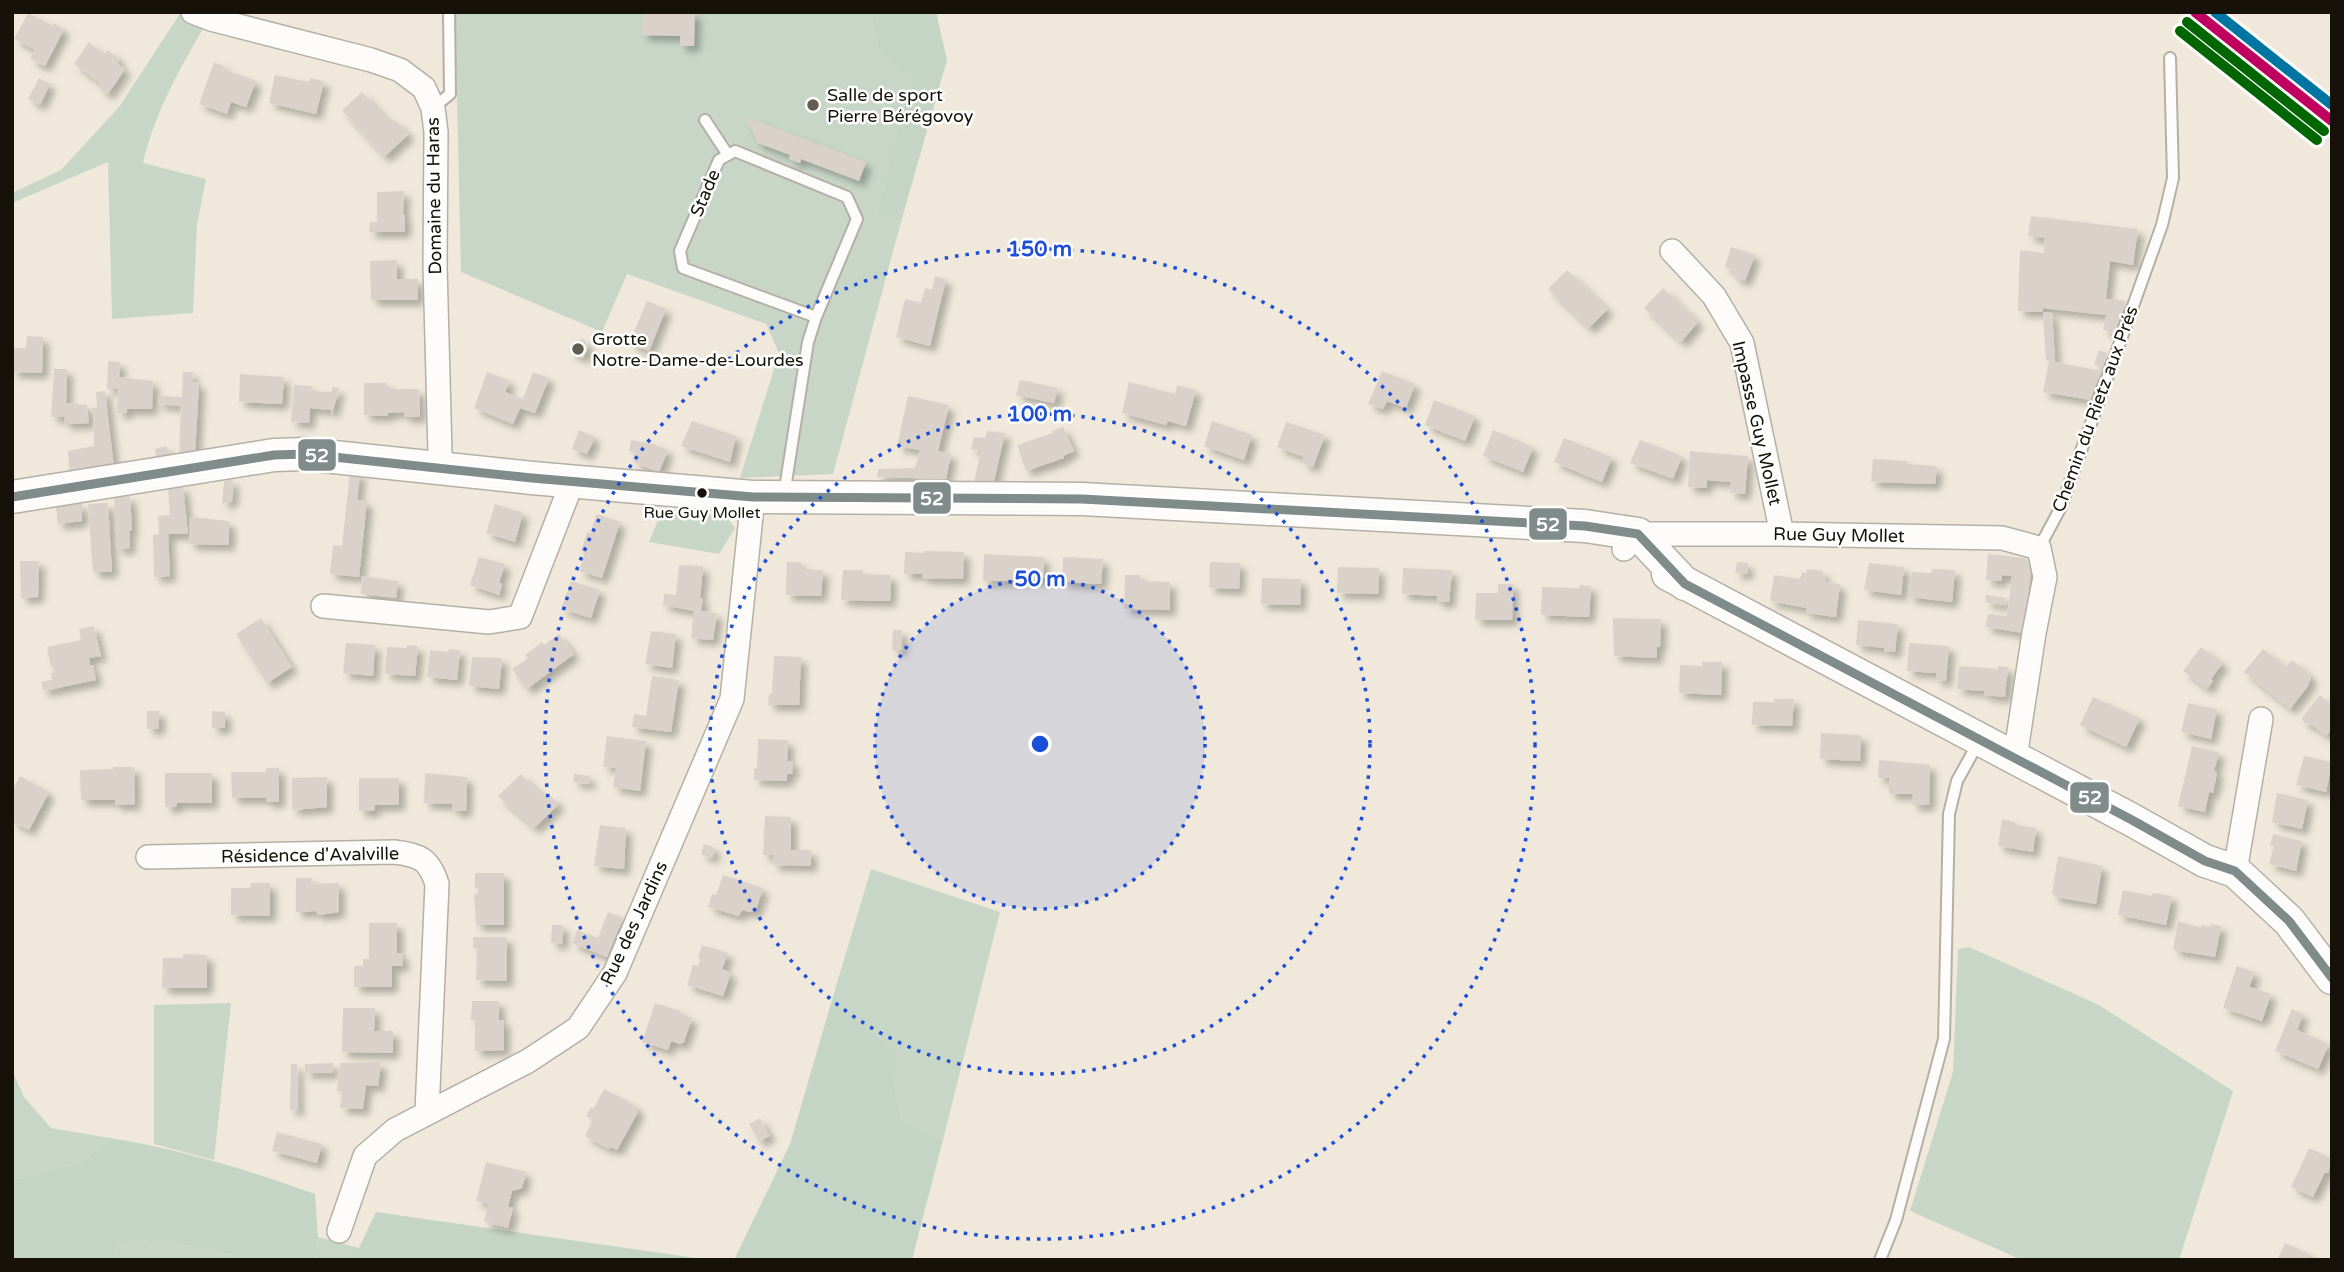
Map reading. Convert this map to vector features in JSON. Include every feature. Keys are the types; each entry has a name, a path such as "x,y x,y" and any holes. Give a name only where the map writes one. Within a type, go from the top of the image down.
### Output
{"street":[{"name":"Domaine du Haras","path":"193,12 371,60 400,70 424,88 433,108 436,132 438,467"},
{"name":"Impasse Guy Mollet","path":"1672,251 1714,296 1742,343 1782,534"},
{"name":"Rue Guy Mollet","path":"12,498 274,455 305,454 531,478 753,497 1082,499 1585,526 1631,542 1685,584 2205,861 2235,871 2290,921 2332,978"},
{"path":"323,606 489,622 520,617 573,480"},
{"name":"Rue des Jardins","path":"339,1231 365,1156 395,1130 528,1061 578,1028 615,973 732,699 753,497"},
{"name":"Rue Guy Mollet","path":"1631,542 1782,534 2002,538 2039,548"},
{"path":"2015,758 2045,577 2039,548"},
{"path":"2235,871 2261,719"},
{"name":"Résidence d'Avalville","path":"148,857 394,852 416,855 432,868 437,884 427,1112"}],"lane":[{"path":"433,108 450,94 449,12"},
{"name":"Chemin du Rietz aux Prés","path":"2039,548 2061,508 2162,225 2173,178 2170,58"},
{"path":"705,120 728,155"},
{"name":"Stade","path":"784,497 808,342 858,219 847,197 735,151 719,160 680,251 683,268 816,317"},
{"path":"1880,1260 1896,1220 1944,1039 1950,814 1957,781 1980,740"}],"green space":[{"path":"181,12 213,12 163,104 143,163 206,179 197,224 193,313 112,319 108,162 12,203 12,193 61,170 119,107"},
{"path":"455,12 871,12 878,50 914,79 877,212 901,222 833,474 740,478 779,353 766,324 627,274 602,332 461,272"},
{"path":"871,12 938,12 947,60 901,222 877,212 913,79 878,50"},
{"path":"661,513 725,515 735,528 719,554 649,542"},
{"path":"871,869 1000,912 943,1140 902,1120 892,1077 892,1047 857,1021 834,993"},
{"path":"1969,947 2099,1005 2233,1091 2179,1260 2022,1260 1910,1211 1953,1072 1958,949"},
{"path":"834,993 857,1021 892,1047 892,1077 902,1120 943,1140 912,1260 734,1260 790,1144"},
{"path":"231,1003 214,1160 154,1144 154,1005"},
{"path":"12,1070 24,1097 51,1128 110,1138 83,1161 12,1180"},
{"path":"110,1138 214,1161 315,1194 318,1237 315,1260 232,1260 232,1255 153,1239 115,1246 114,1260 12,1260 12,1180 83,1161"},
{"path":"376,1212 710,1260 353,1260"},
{"path":"318,1237 359,1248 353,1260 315,1260"},
{"path":"153,1239 232,1255 232,1260 114,1260 115,1246"}],"building":[{"path":"643,12 695,12 694,46 680,46 680,36 642,35"},
{"path":"28,13 64,29 45,66 30,59 35,50 14,39"},
{"path":"89,42 104,55 107,50 120,59 117,63 125,69 108,94 99,88 101,84 74,64"},
{"path":"214,62 224,66 223,69 256,81 246,107 231,102 227,114 199,104"},
{"path":"275,75 309,82 310,78 324,81 316,114 269,103"},
{"path":"39,78 50,84 40,105 28,99"},
{"path":"362,92 391,123 395,120 409,134 384,157 342,110"},
{"path":"745,117 866,162 859,181 801,159 800,163 789,159 790,155 758,143"},
{"path":"404,191 405,232 369,232 370,222 377,222 377,192"},
{"path":"2031,216 2138,229 2133,265 2110,261 2106,299 2126,301 2114,334 2103,329 2106,315 2042,308 2043,312 2018,311 2020,250 2044,253 2045,238 2028,236"},
{"path":"1731,247 1755,255 1745,281 1733,277 1735,271 1725,267"},
{"path":"397,260 397,279 418,279 418,300 371,300 370,261"},
{"path":"1567,270 1608,309 1589,328 1548,289"},
{"path":"935,276 946,279 930,346 896,337 905,299 921,303 925,288 932,290"},
{"path":"1663,288 1698,322 1681,342 1644,308"},
{"path":"647,301 666,309 649,351 629,343"},
{"path":"2043,312 2052,313 2055,362 2101,371 2090,400 2043,392 2049,361 2046,360"},
{"path":"27,336 43,337 42,373 12,372 12,348 26,348"},
{"name":"Grotte Notre-Dame-de-Lourdes","path":"584,339 588,347 583,358 569,352 574,341"},
{"path":"2099,350 2107,353 2102,368 2094,364"},
{"path":"108,361 120,362 119,377 153,381 152,409 127,409 127,413 117,413 118,389 107,389"},
{"path":"54,369 67,369 66,403 87,405 89,423 64,424 65,417 51,417"},
{"path":"1382,371 1415,384 1406,408 1387,401 1383,409 1368,404"},
{"path":"183,372 193,372 192,382 199,383 195,455 179,458 181,406 158,404 158,396 182,397"},
{"path":"487,372 510,381 505,392 523,399 533,372 549,378 535,413 520,408 513,424 474,408"},
{"path":"240,374 284,377 282,404 239,402"},
{"path":"1020,380 1058,388 1054,403 1016,395"},
{"path":"1129,382 1175,394 1177,385 1196,390 1186,426 1168,421 1166,425 1122,413"},
{"path":"364,383 387,383 388,389 419,389 420,417 404,417 404,412 388,413 388,416 364,415"},
{"path":"294,385 312,386 311,391 332,392 332,387 339,388 332,415 331,410 310,408 309,423 291,422"},
{"path":"105,391 114,468 70,475 68,451 94,446 93,408 97,408 96,392"},
{"path":"908,396 949,405 938,451 951,454 946,479 877,477 878,469 915,468 920,450 897,446"},
{"path":"1434,400 1475,416 1465,441 1425,425"},
{"path":"692,421 736,436 730,462 681,446"},
{"path":"1212,421 1252,435 1244,460 1204,446"},
{"path":"1286,422 1325,435 1313,467 1302,463 1304,457 1277,447"},
{"path":"1063,427 1074,451 1063,456 1064,458 1026,471 1017,445"},
{"path":"579,430 595,437 587,454 572,449"},
{"path":"1493,430 1533,447 1523,472 1483,456"},
{"path":"987,431 1005,433 994,481 974,481 981,451 971,449 974,437 985,438"},
{"path":"1564,438 1612,457 1602,482 1554,462"},
{"path":"631,440 668,450 659,472 633,462 636,453 629,451"},
{"path":"1640,440 1682,456 1673,479 1630,463"},
{"path":"167,446 169,459 157,461 155,449"},
{"path":"1690,451 1748,456 1745,494 1730,493 1731,482 1707,480 1706,488 1688,487"},
{"path":"1873,459 1937,466 1935,484 1871,482"},
{"path":"350,472 360,473 357,500 367,501 359,577 330,574 333,545 342,546"},
{"path":"233,479 232,501 222,504 224,481"},
{"path":"183,486 188,534 168,534 170,576 154,577 153,535 159,534 158,516 170,515 168,488"},
{"path":"130,496 130,548 117,549 114,497"},
{"path":"82,503 82,521 58,524 56,507"},
{"path":"108,503 112,572 93,572 88,504"},
{"path":"495,504 523,513 515,542 486,533"},
{"path":"596,514 620,522 602,578 579,571 585,552 581,551 587,532 591,533"},
{"path":"190,517 229,521 229,545 189,544"},
{"path":"905,552 964,552 963,579 922,578 922,574 904,574"},
{"path":"984,554 1044,557 1043,580 983,581"},
{"path":"1988,554 2025,558 2032,566 2023,633 1985,627 1988,614 2007,616 2012,576 2002,575 2002,581 1986,580"},
{"path":"479,557 505,564 499,583 502,584 499,595 470,585"},
{"path":"1063,557 1103,559 1101,584 1062,582"},
{"path":"20,561 39,561 38,597 21,598"},
{"path":"787,562 801,562 801,569 823,570 821,596 786,595"},
{"path":"1210,562 1240,563 1239,589 1209,588"},
{"path":"1737,562 1748,563 1747,574 1735,573"},
{"path":"1869,563 1904,567 1901,595 1864,590"},
{"path":"679,565 703,566 701,611 717,613 713,640 691,638 694,611 663,605 664,594 676,595"},
{"path":"1338,567 1379,568 1378,594 1337,593"},
{"path":"1403,568 1452,570 1449,602 1437,602 1437,596 1402,594"},
{"path":"1807,569 1822,571 1826,582 1840,584 1836,617 1806,613 1806,608 1770,601 1774,575 1800,579 1802,572 1807,573"},
{"path":"1932,569 1955,570 1952,602 1908,597 1912,572 1931,573"},
{"path":"843,570 891,575 890,601 841,600"},
{"path":"1125,575 1140,575 1140,581 1170,582 1170,610 1124,609"},
{"path":"362,576 398,581 396,598 361,594"},
{"path":"1262,578 1301,579 1300,605 1261,604"},
{"path":"571,581 600,590 591,618 561,609"},
{"path":"1498,584 1513,584 1512,620 1475,620 1476,593 1498,593"},
{"path":"1580,585 1591,586 1589,617 1541,615 1542,587 1579,588"},
{"path":"1986,595 2006,598 2005,605 1985,602"},
{"path":"261,618 292,667 267,683 236,634"},
{"path":"1613,618 1661,619 1657,658 1614,656"},
{"path":"1858,620 1898,624 1895,652 1856,645"},
{"path":"94,626 101,656 89,658 96,680 43,691 41,682 52,680 51,673 55,672 54,666 51,667 47,647 81,640 79,629"},
{"path":"893,630 902,630 901,650 892,650"},
{"path":"651,631 676,634 672,668 645,664"},
{"path":"559,634 574,654 527,689 512,669 528,658 525,655 542,642 544,645"},
{"path":"346,643 375,645 373,676 343,673"},
{"path":"1909,643 1949,646 1946,681 1936,680 1936,673 1907,671"},
{"path":"407,645 418,646 415,676 385,674 387,647 407,648"},
{"path":"2201,647 2223,663 2207,689 2183,671"},
{"path":"449,649 460,650 457,680 427,677 430,650 449,652"},
{"path":"2263,649 2286,667 2292,660 2311,676 2308,686 2290,709 2244,672"},
{"path":"774,656 801,657 799,705 768,705 769,694 772,694"},
{"path":"472,657 502,658 499,689 469,686"},
{"path":"1702,662 1722,662 1721,695 1679,693 1680,665 1702,666"},
{"path":"1959,666 1998,669 1998,666 2008,667 2005,697 1984,695 1984,691 1957,689"},
{"path":"652,676 679,680 671,732 632,727 634,714 646,716"},
{"path":"2320,695 2332,705 2332,729 2326,736 2301,719"},
{"path":"2093,697 2140,718 2126,747 2080,725"},
{"path":"1774,699 1794,699 1792,726 1752,725 1753,702 1774,702"},
{"path":"2188,703 2217,709 2211,739 2181,732"},
{"path":"147,711 159,711 159,729 147,729"},
{"path":"212,711 225,712 225,728 212,728"},
{"path":"1821,733 1861,735 1860,761 1820,759"},
{"path":"607,736 646,741 640,791 613,787 616,768 603,767"},
{"path":"758,739 788,740 787,761 793,761 792,774 787,774 787,781 754,780"},
{"path":"2192,746 2219,752 2214,771 2217,772 2213,793 2209,792 2205,812 2178,806"},
{"path":"2304,756 2332,762 2326,792 2296,785"},
{"path":"1879,760 1930,765 1929,805 1912,805 1913,794 1889,794 1889,778 1878,778"},
{"path":"134,767 135,804 115,805 115,800 81,800 80,770"},
{"path":"266,768 279,768 279,802 266,802 266,798 232,798 231,772 266,772"},
{"path":"165,773 212,773 212,803 177,803 176,807 165,807"},
{"path":"425,773 467,777 466,811 452,811 452,804 424,803"},
{"path":"521,774 547,800 551,796 559,804 534,828 498,796"},
{"path":"574,774 590,776 589,784 573,782"},
{"path":"20,776 49,792 29,830 12,822 12,791"},
{"path":"327,777 327,807 292,810 292,778"},
{"path":"359,778 399,778 399,805 375,805 374,811 359,811"},
{"path":"2277,793 2308,800 2302,829 2272,822"},
{"path":"765,816 791,817 791,850 811,850 811,866 773,865 773,855 763,855"},
{"path":"2002,819 2015,822 2016,825 2036,828 2033,852 1998,846"},
{"path":"600,825 626,828 624,869 594,866"},
{"path":"2273,834 2302,841 2296,871 2269,864 2274,846 2270,845"},
{"path":"704,844 715,848 712,858 701,854"},
{"path":"2058,856 2102,866 2096,904 2055,897 2052,893"},
{"path":"475,873 504,873 504,925 476,925 474,894 478,894 478,888 475,888"},
{"path":"723,875 763,888 756,910 742,910 739,916 708,907 712,894 716,895"},
{"path":"296,878 312,878 311,884 339,883 339,912 318,915 316,911 296,912"},
{"path":"251,883 270,883 270,916 231,915 231,888 250,888"},
{"path":"2123,890 2152,896 2152,893 2172,896 2166,925 2118,915"},
{"path":"608,912 623,918 607,957 572,943 577,930 598,938"},
{"path":"2178,921 2201,928 2201,925 2210,927 2211,924 2221,926 2215,957 2173,950"},
{"path":"369,923 397,923 397,953 402,953 403,966 392,966 392,987 354,987 354,966 363,966 363,959 369,959"},
{"path":"552,925 563,925 562,944 551,943"},
{"path":"473,937 507,937 507,981 476,980 477,949 473,948"},
{"path":"702,945 728,953 722,969 731,973 723,996 687,985 693,965 698,966"},
{"path":"183,954 207,955 207,988 162,988 163,958 183,958"},
{"path":"2237,966 2255,972 2249,987 2271,994 2262,1021 2223,1008"},
{"path":"472,1001 499,1001 499,1020 504,1020 504,1050 475,1051 475,1020 471,1020"},
{"path":"655,1003 681,1011 680,1014 692,1018 684,1042 680,1044 671,1041 668,1050 642,1042"},
{"path":"343,1008 375,1008 374,1031 393,1031 393,1053 342,1052"},
{"path":"2292,1009 2303,1014 2297,1030 2329,1044 2318,1069 2275,1051"},
{"path":"381,1062 378,1086 366,1085 363,1109 340,1108 342,1092 337,1091 340,1063"},
{"path":"333,1063 332,1073 305,1073 305,1064"},
{"path":"291,1064 297,1064 298,1110 290,1110"},
{"path":"604,1089 629,1102 638,1112 617,1150 610,1147 609,1149 585,1136 593,1119 586,1116 591,1107 594,1108"},
{"path":"760,1118 770,1136 759,1141 749,1124"},
{"path":"277,1132 322,1144 317,1163 272,1151"},
{"path":"2309,1148 2332,1159 2328,1173 2325,1172 2313,1197 2291,1187"},
{"path":"486,1162 526,1172 522,1188 512,1191 508,1207 513,1208 508,1228 484,1222 488,1204 476,1201"},
{"path":"2285,1243 2310,1254 2307,1260 2277,1260"}],"transit line":[{"path":"2195,12 2332,121"},
{"path":"2215,12 2332,105"},
{"path":"2187,22 2324,131"},
{"path":"2180,31 2317,140"},
{"name":"52","path":"12,497 274,455 305,454 532,478 753,497 1082,499 1585,526 1638,534 1685,584 2205,861 2235,871 2289,921 2332,978"}],"place":[{"name":"Salle de sport Pierre Bérégovoy","path":"813,105"},
{"name":"Grotte Notre-Dame-de-Lourdes","path":"578,349"},
{"name":"Rue Guy Mollet","path":"702,493"}]}
